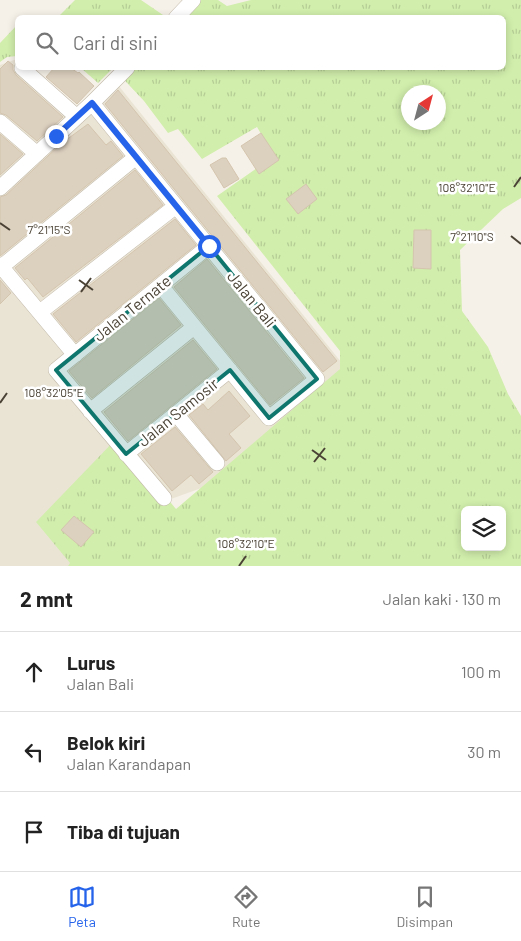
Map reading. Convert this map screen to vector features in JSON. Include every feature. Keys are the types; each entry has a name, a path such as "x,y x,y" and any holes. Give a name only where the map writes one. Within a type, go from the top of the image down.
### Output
{"street":[{"path":"179,15 193,0"},
{"path":"24,70 77,117"},
{"path":"0,188 125,70"},
{"name":"Jalan Bali","path":"92,103 317,379 269,418 230,370"},
{"path":"0,122 37,154"},
{"path":"75,355 0,266 136,157"},
{"path":"40,312 176,206"},
{"name":"Jalan Ternate","path":"90,411 56,370 209,246"},
{"path":"161,286 230,370"},
{"path":"164,498 90,411 194,327"},
{"name":"Jalan Samosir","path":"126,454 230,370"},
{"path":"176,414 217,463"}],"highlighted area":[{"path":"209,246 317,379 269,418 230,370 126,454 56,370"}],"shaded area":[{"path":"15,60 15,70 21,70 78,110 110,75 350,373 232,477 171,499 99,566 0,566 0,65"}],"green space":[{"path":"75,0 141,0 163,15 60,15"},
{"path":"188,0 218,0 227,6 251,0 521,0 521,198 503,209 460,250 462,311 488,347 508,394 521,416 521,566 68,566 70,563 36,522 117,438 176,509 340,369 340,351 217,196 274,156 257,127 202,159 178,129 168,133 144,101 115,70 506,70 506,15 172,15"},
{"path":"15,27 15,56 7,57 0,62 0,43"},
{"path":"83,70 111,70 98,83"}],"building":[{"path":"8,61 13,65 16,75 63,117 37,141 6,115 0,113 0,69"},
{"path":"52,70 74,70 79,72 94,86 77,104 46,77"},
{"path":"118,90 337,361 323,372 105,104"},
{"path":"88,124 106,145 111,141 123,156 0,256 0,197 6,195 62,143"},
{"path":"261,133 279,160 259,174 241,146"},
{"path":"0,134 23,154 0,175"},
{"path":"222,158 226,158 239,179 224,188 210,165"},
{"path":"135,170 163,205 43,297 29,280 27,278 25,280 15,268"},
{"path":"306,184 317,199 298,214 286,199"},
{"path":"175,219 196,245 76,342 53,314"},
{"path":"414,230 431,230 431,269 413,268"},
{"path":"207,259 304,378 270,405 174,287"},
{"path":"0,280 11,293 0,304"},
{"path":"159,298 181,325 92,398 69,371"},
{"path":"193,340 217,369 128,441 104,412"},
{"path":"229,391 250,416 229,434 241,448 226,461 189,415 203,404 208,410"},
{"path":"175,427 213,472 199,484 191,475 172,491 141,454"},
{"path":"74,516 94,532 81,547 61,530"}],"route":[{"path":"56,136 92,103 209,246"}]}
